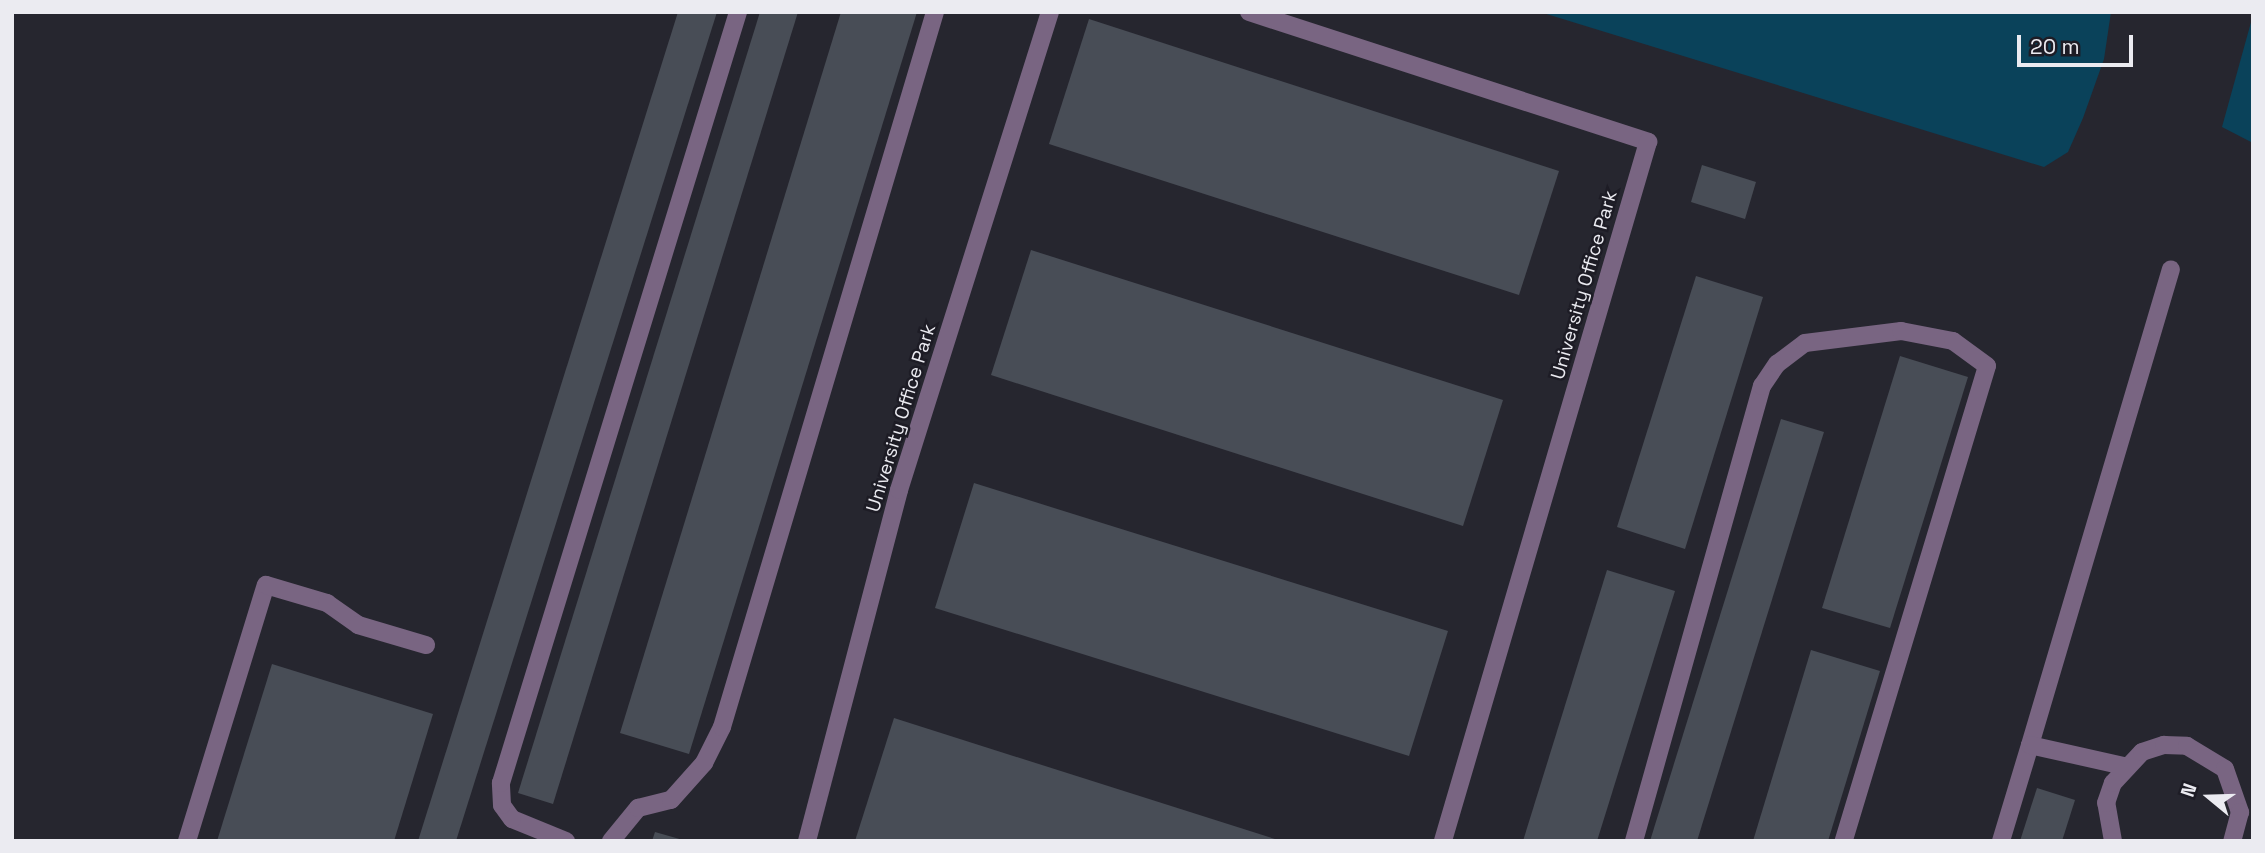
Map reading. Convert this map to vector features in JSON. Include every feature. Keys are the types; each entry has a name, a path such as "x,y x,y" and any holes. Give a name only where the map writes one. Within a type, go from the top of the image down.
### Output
{"street":[{"path":"566,841 512,819 502,805 501,783 738,12"},
{"path":"611,841 638,808 671,800 704,764 722,727 935,12"},
{"name":"University Office Park","path":"807,841 899,490 1050,12"},
{"name":"University Office Park","path":"1250,12 1648,142 1443,841"},
{"path":"2001,841 2171,269"},
{"path":"1634,841 1762,386 1777,364 1805,343 1901,331 1954,341 1987,366 1844,841"},
{"path":"187,841 266,586 327,603 358,625 426,645"},
{"path":"2031,745 2124,766"},
{"path":"2113,841 2106,803 2124,766 2164,745 2208,754 2237,790 2240,813 2232,841"}],"water":[{"path":"1540,12 2111,12 2104,59 2083,118 2068,152 2044,167"},
{"path":"2253,15 2253,143 2222,127"}],"building":[{"path":"678,12 717,12 456,841 418,841"},
{"path":"760,12 798,12 553,804 518,793"},
{"path":"841,12 917,12 689,754 620,733"},
{"path":"1089,19 1559,171 1519,295 1049,144"},
{"path":"1702,165 1756,182 1745,219 1691,202"},
{"path":"1031,250 1503,400 1463,526 991,375"},
{"path":"1696,276 1763,297 1685,549 1617,527"},
{"path":"1900,356 1968,377 1890,628 1822,608"},
{"path":"1781,419 1824,432 1697,841 1650,841"},
{"path":"974,483 1448,631 1409,756 935,608"},
{"path":"1607,570 1675,591 1597,841 1523,841"},
{"path":"1811,650 1880,671 1828,841 1753,841"},
{"path":"272,664 433,714 394,841 217,841"},
{"path":"894,718 1278,840 1278,841 855,841"},
{"path":"2037,788 2075,800 2062,841 2020,841"},
{"path":"655,832 683,840 683,841 652,841"}]}
